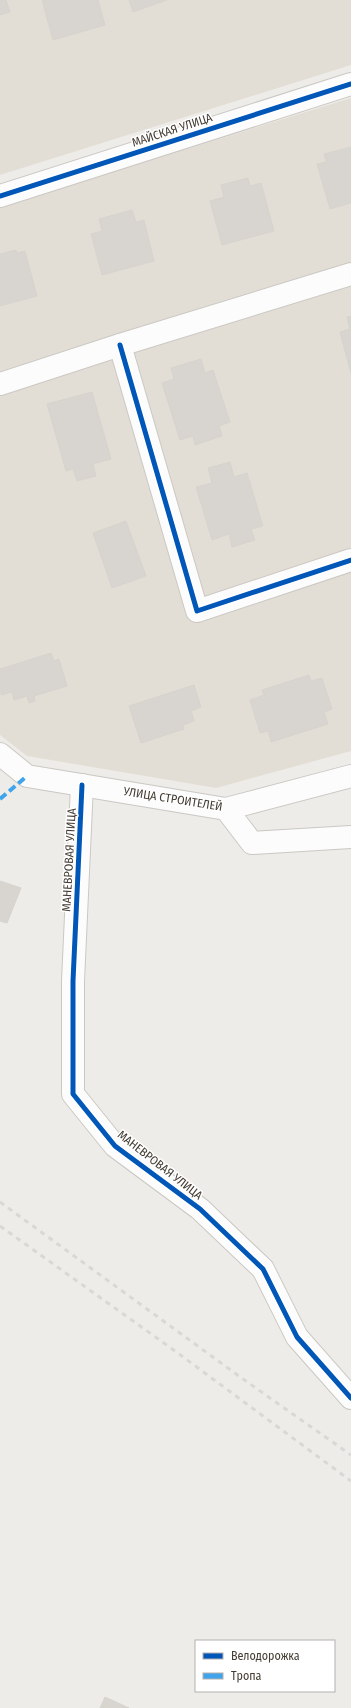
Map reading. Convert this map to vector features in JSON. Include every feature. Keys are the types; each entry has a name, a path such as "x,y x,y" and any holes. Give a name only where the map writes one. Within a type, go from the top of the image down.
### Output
{"street":[{"name":"МАЙСКАЯ УЛИЦА","path":"0,196 351,84"},
{"path":"0,384 120,345 351,274"},
{"path":"120,345 197,611 351,560"},
{"name":"УЛИЦА СТРОИТЕЛЕЙ","path":"0,754 27,776 226,809 351,776"},
{"name":"МАНЕВРОВАЯ УЛИЦА","path":"82,785 73,981 73,1094 115,1146 200,1209 263,1269 297,1337 351,1398"},
{"path":"226,809 252,843 351,837"}],"shaded area":[{"path":"0,0 351,0 351,65 0,175"},
{"path":"351,98 351,751 216,788 27,756 0,735 0,207"}],"building":[{"path":"0,0 6,0 10,12 0,15"},
{"path":"42,0 98,0 105,25 53,40"},
{"path":"129,0 167,0 133,12"},
{"path":"351,147 351,203 330,209 317,164 326,162 324,154"},
{"path":"248,178 250,186 261,183 274,231 222,245 210,201 224,197 221,185"},
{"path":"132,210 136,222 144,220 154,261 102,275 91,234 102,231 99,219"},
{"path":"16,250 17,253 25,251 37,296 0,306 0,254"},
{"path":"351,316 351,374 340,332 350,329 347,317"},
{"path":"201,359 205,373 213,370 230,422 219,426 222,436 195,445 193,436 180,440 162,383 174,379 171,368"},
{"path":"92,392 111,459 93,464 96,476 77,481 73,469 66,471 47,404"},
{"path":"230,462 234,477 247,473 263,526 251,529 255,540 232,547 229,534 212,540 196,487 212,483 208,468"},
{"path":"126,521 146,576 112,588 93,533"},
{"path":"51,653 54,661 59,659 67,686 34,696 35,701 29,703 27,696 14,700 12,692 1,695 0,669"},
{"path":"309,675 311,681 322,678 332,709 324,712 328,724 271,742 268,731 260,733 250,700 264,695 262,690"},
{"path":"194,685 201,707 191,711 194,721 183,725 184,729 141,743 129,706"},
{"path":"0,881 21,888 7,923 0,921"},
{"path":"105,1697 129,1708 100,1708"}],"railway":[{"path":"0,1202 243,1379 351,1455"},
{"path":"0,1226 175,1351 351,1481"}],"marked path":[{"path":"0,799 27,776"}],"cycle path":[{"path":"0,196 351,84"},
{"path":"120,345 197,611 351,560"},
{"path":"82,785 73,981 73,1094 115,1146 200,1209 263,1269 297,1337 351,1398"}]}
